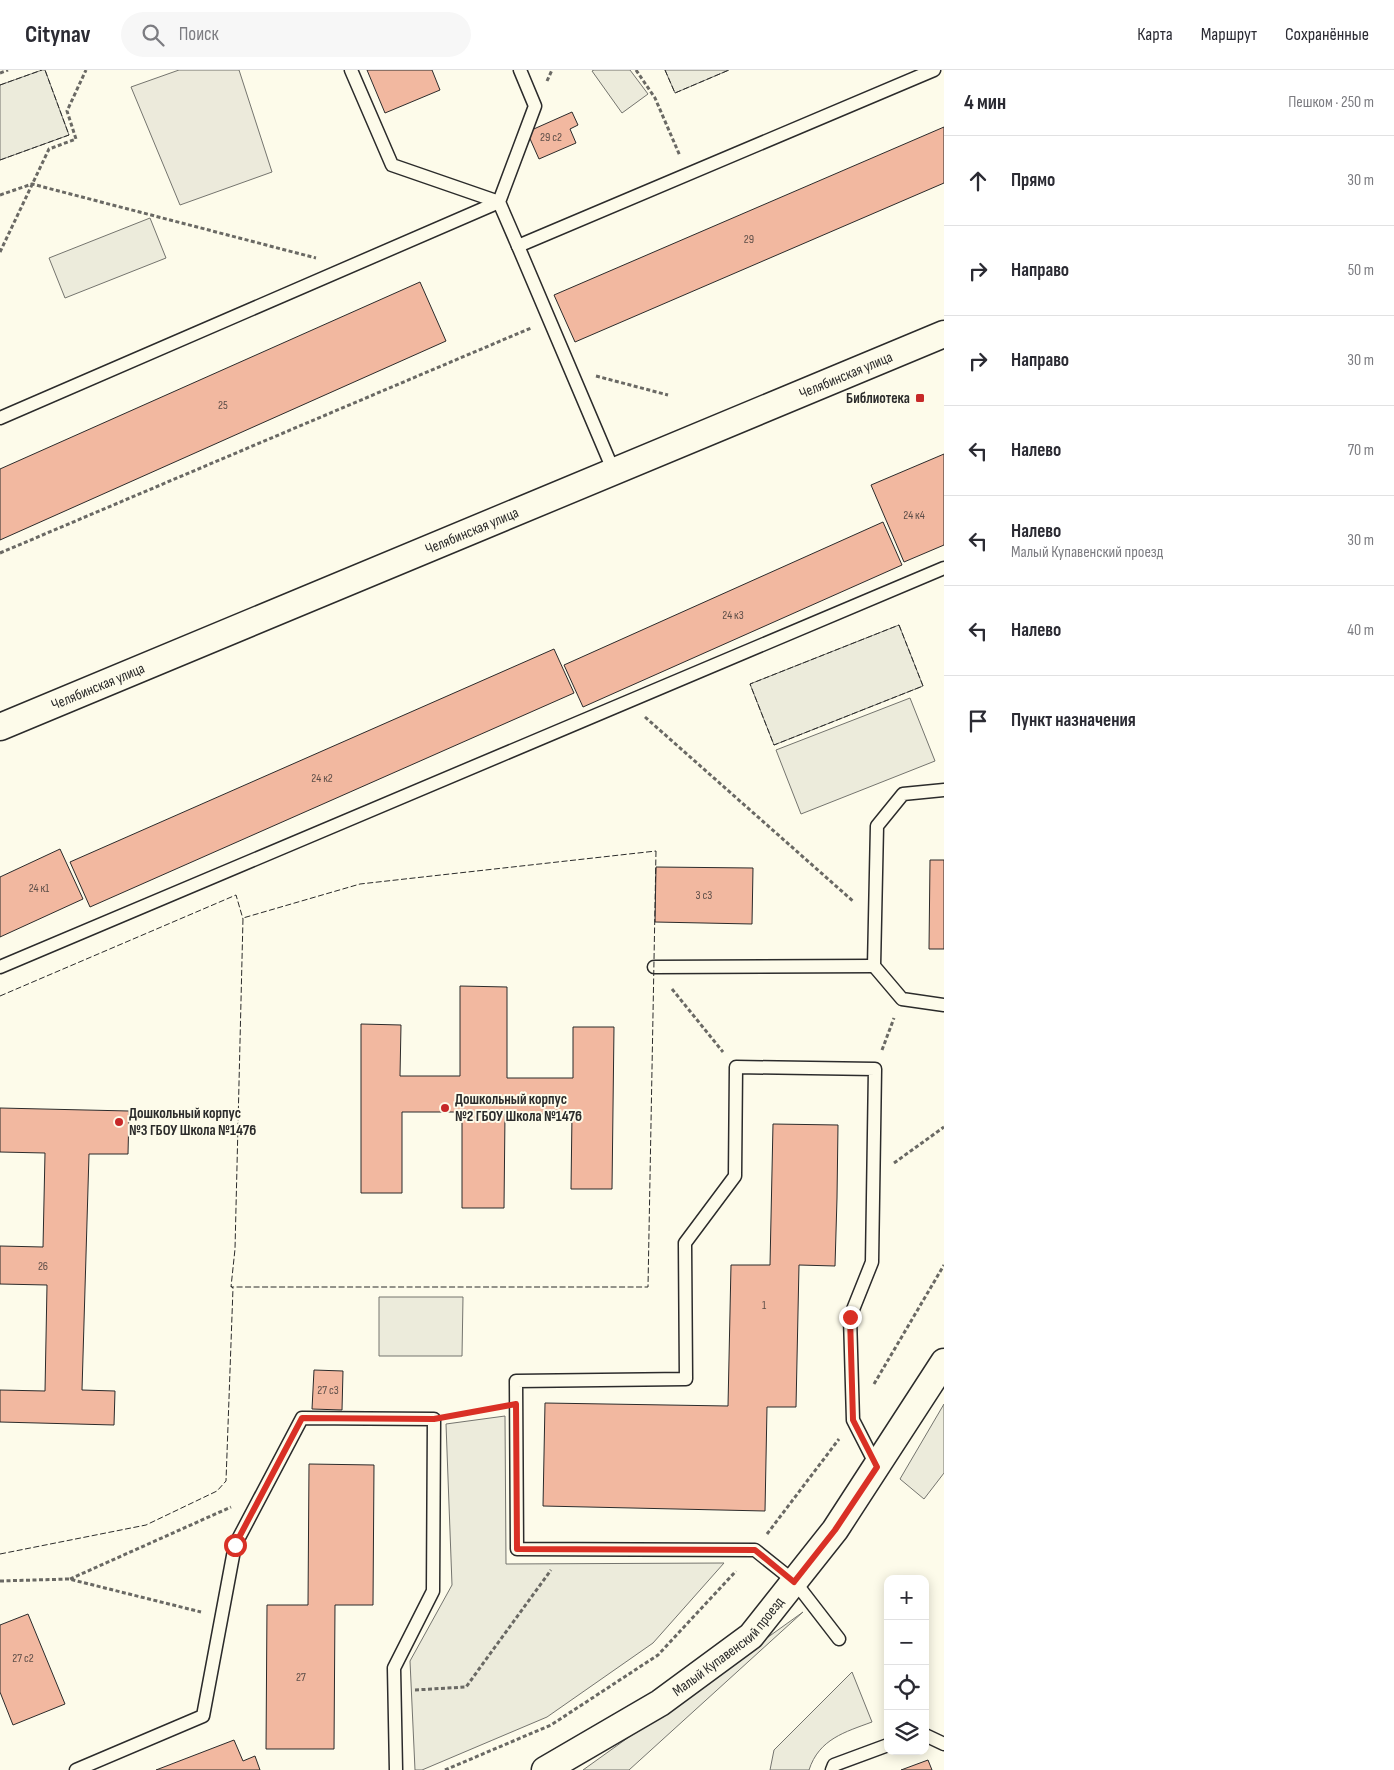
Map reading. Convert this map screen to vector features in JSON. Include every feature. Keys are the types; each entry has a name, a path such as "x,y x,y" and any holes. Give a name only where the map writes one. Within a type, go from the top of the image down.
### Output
{"street":[{"name":"Челябинская улица","path":"0,727 944,334"},
{"name":"Малый Купавенский проезд","path":"545,1770 660,1703 751,1636 835,1530 944,1362"}],"lane":[{"path":"351,70 392,166 499,202"},
{"path":"520,70 535,106 499,202 614,472"},
{"path":"518,246 934,70"},
{"path":"0,418 499,202"},
{"path":"0,967 944,568"},
{"path":"944,790 903,794 877,826 874,966 902,999 944,1005"},
{"path":"654,967 874,966"},
{"path":"838,1639 794,1582 755,1550 517,1549 516,1381 686,1379 685,1243 735,1176 736,1068 875,1069 872,1262 850,1317 853,1420 877,1467"},
{"path":"76,1770 203,1716 235,1545 302,1418 434,1419 433,1592 394,1668 396,1770"},
{"path":"929,1737 944,1744"},
{"path":"832,1770 834,1765 884,1746"}],"path":[{"path":"0,73 8,70"},
{"path":"0,252 49,149 76,139 67,111 86,70"},
{"path":"636,70 655,98 688,174"},
{"path":"0,195 32,184 350,267"},
{"path":"0,553 549,320"},
{"path":"570,369 668,395"},
{"path":"627,702 875,920"},
{"path":"654,967 736,1068"},
{"path":"875,1069 902,999"},
{"path":"873,1178 944,1127"},
{"path":"434,1419 516,1404"},
{"path":"69,1579 262,1493"},
{"path":"395,1691 466,1687 566,1549"},
{"path":"0,1581 69,1579 221,1618"}],"shaded area":[{"path":"45,70 69,135 0,160 0,85"},
{"path":"179,70 239,70 272,172 180,205 131,87"},
{"path":"630,70 648,94 622,113 592,71"},
{"path":"665,70 729,70 675,93"},
{"path":"150,218 166,258 65,298 49,258"},
{"path":"899,625 923,686 774,745 750,684"},
{"path":"910,698 935,761 801,814 776,750"},
{"path":"379,1297 463,1297 462,1356 379,1356"},
{"path":"944,1404 944,1473 924,1499 900,1479"},
{"path":"505,1416 506,1564 724,1563 653,1643 547,1717 422,1770 415,1770 410,1661 452,1585 446,1424"},
{"path":"803,1612 629,1770 583,1770"},
{"path":"852,1672 872,1722 843,1733 826,1744 813,1759 809,1770 770,1770 774,1750"}],"building":[{"path":"367,70 432,70 440,90 385,113"},
{"path":"572,112 578,125 570,129 576,143 539,159 527,132"},
{"path":"944,127 944,183 575,342 554,295"},
{"path":"420,282 446,341 0,540 0,469"},
{"path":"944,454 944,545 904,562 871,485"},
{"path":"883,522 902,565 583,707 564,665"},
{"path":"554,649 574,693 90,907 70,862"},
{"path":"60,849 83,899 0,937 0,877"},
{"path":"930,860 944,860 944,949 929,949"},
{"path":"656,867 753,868 752,924 655,922"},
{"path":"460,986 507,987 507,1078 573,1078 573,1027 614,1027 612,1189 571,1189 572,1114 505,1114 504,1208 462,1208 462,1112 402,1112 402,1193 361,1193 361,1024 401,1025 400,1076 460,1076"},
{"path":"0,1108 129,1111 128,1154 89,1154 82,1390 115,1391 114,1425 0,1422 0,1390 45,1391 47,1285 0,1284 0,1246 43,1247 45,1153 0,1152"},
{"path":"773,1124 838,1125 837,1198 835,1266 799,1265 796,1407 767,1407 765,1511 543,1506 545,1403 728,1406 731,1265 770,1265"},
{"path":"314,1370 343,1371 342,1410 312,1409"},
{"path":"309,1464 374,1465 373,1605 335,1605 334,1749 266,1749 267,1605 308,1605"},
{"path":"28,1614 65,1704 13,1725 0,1692 0,1625"},
{"path":"234,1740 243,1761 255,1756 260,1770 156,1770"},
{"path":"928,1760 932,1770 901,1770"}],"fence":[{"path":"0,85 42,70"},
{"path":"0,160 69,135 45,70"},
{"path":"665,70 675,93 729,70"},
{"path":"899,625 923,686 774,745 750,684 899,625"},
{"path":"656,851 648,1287 231,1287 235,1249 243,918 360,884 656,851"},
{"path":"0,996 236,895 243,919"},
{"path":"0,1554 146,1525 217,1491 226,1481 233,1288 231,1286"}],"place":[{"name":"Библиотека","path":"920,398"},
{"name":"Дошкольный корпус №2 ГБОУ Школа №1476","path":"445,1108"},
{"name":"Дошкольный корпус №3 ГБОУ Школа №1476","path":"119,1122"}],"route":[{"path":"235,1545 302,1418 434,1419 516,1404 517,1549 755,1550 794,1582 835,1530 877,1467 853,1420 850,1317"}]}
